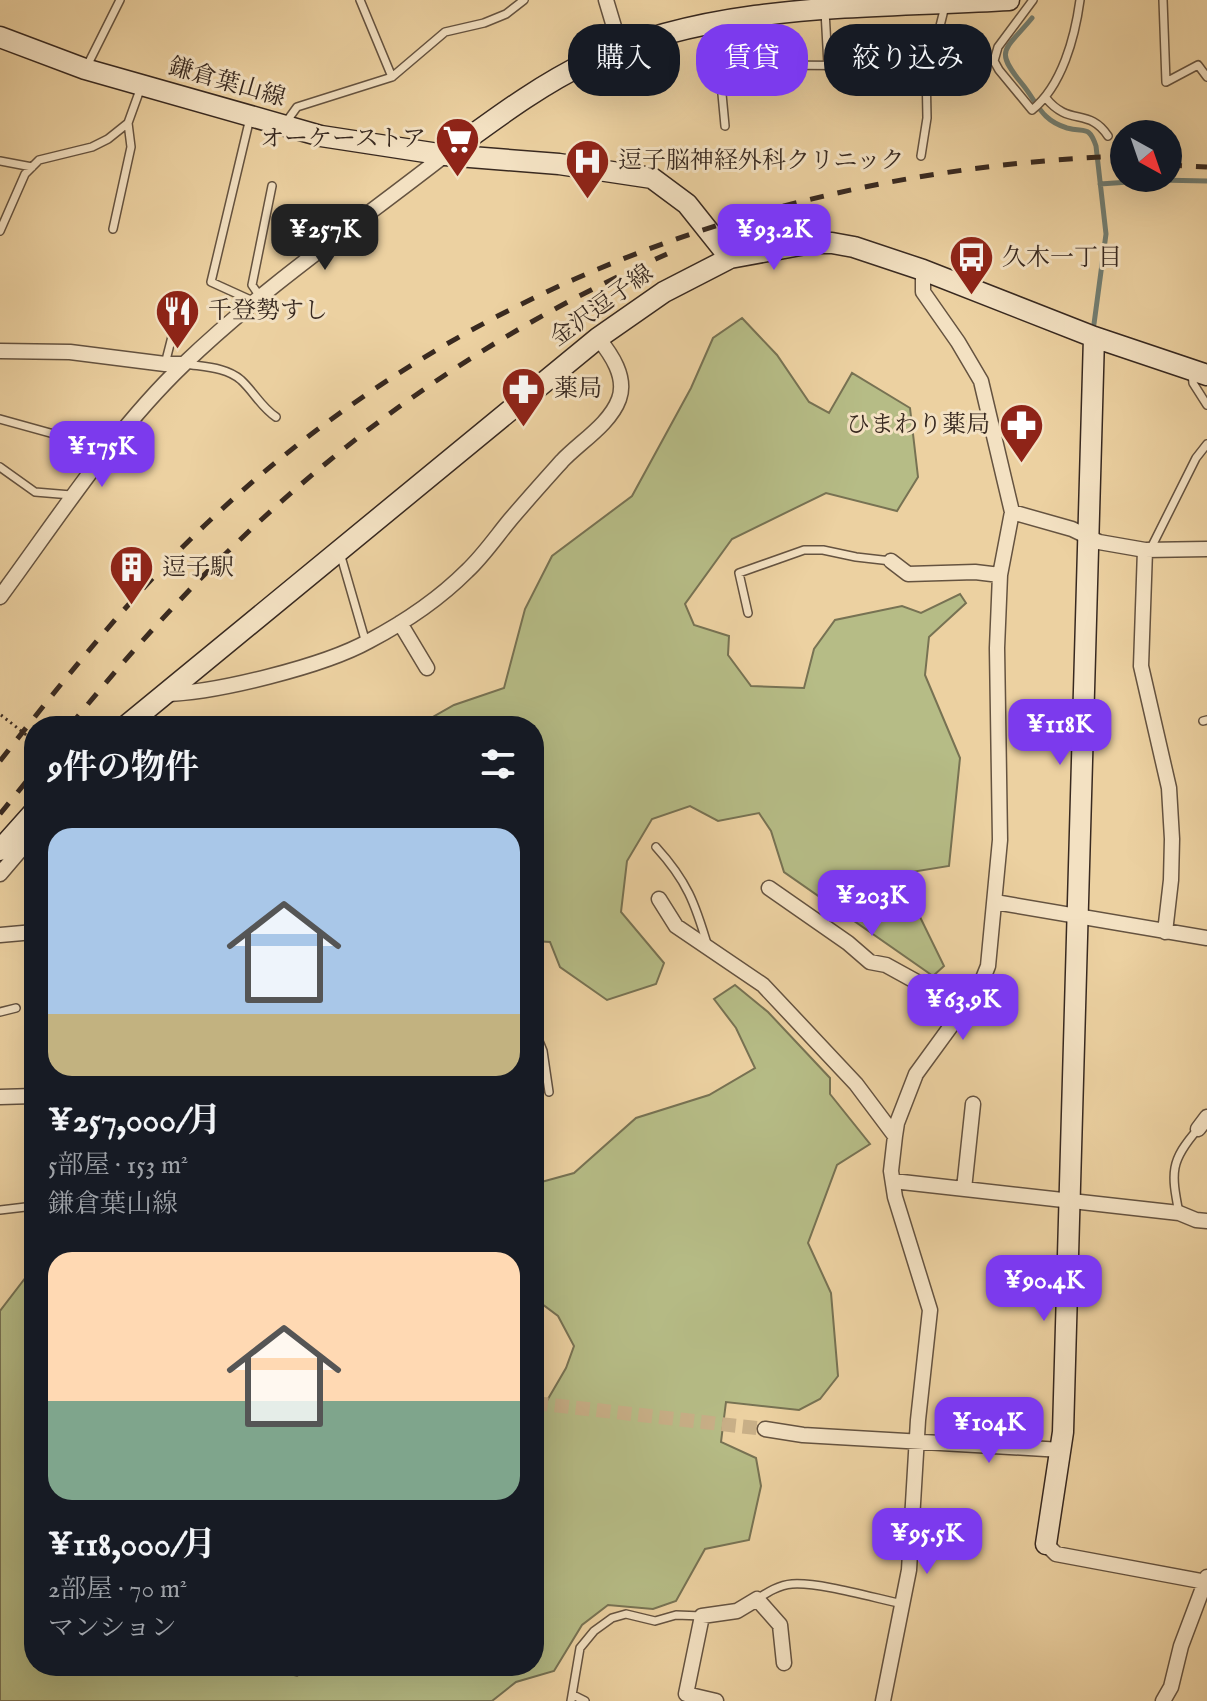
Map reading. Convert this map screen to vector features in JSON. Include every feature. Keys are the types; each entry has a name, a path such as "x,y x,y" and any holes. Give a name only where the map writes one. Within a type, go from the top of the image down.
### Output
{"main road":[{"path":"680,32 729,21 903,3 1009,0"},
{"name":"鎌倉葉山線","path":"0,37 85,69 250,118 335,139 445,155 559,164 652,178 687,204 730,258"},
{"path":"445,155 568,72"},
{"name":"金沢逗子線","path":"138,716 598,338 664,292 730,258 811,243 854,247 923,270 1094,337 1200,373"},
{"path":"1046,1544 1062,1450 1094,337"},
{"path":"0,850 24,829"}],"street":[{"path":"606,0 613,24"},
{"path":"0,597 108,449 184,364 258,300 445,155"},
{"path":"883,1701 909,1570 918,1420 930,1310 895,1197 895,1136 916,1074 967,1004 988,966 1000,840 997,648 1000,575 1012,512 981,381 923,292 923,270"},
{"path":"164,694 188,694 276,674 366,643 418,614 467,571 565,458 609,416 620,398 621,382 616,365 598,338"},
{"path":"0,351 70,352 184,364"},
{"path":"1012,512 1072,529 1099,542 1148,550 1207,549"},
{"path":"1148,550 1141,666 1169,788 1172,839 1165,932"},
{"path":"891,561 908,574 975,572 1000,575"},
{"path":"400,623 427,668"},
{"path":"0,874 24,835"},
{"path":"769,888 870,962 886,965 946,998 967,1004"},
{"path":"659,899 676,926 763,985 856,1084 895,1136"},
{"path":"995,902 1207,938"},
{"path":"0,935 24,933"},
{"path":"0,1097 24,1096"},
{"path":"964,1189 973,1104"},
{"path":"893,1181 1179,1213 1207,1221"},
{"path":"765,1429 803,1435 1062,1450"},
{"path":"1046,1544 1056,1554 1206,1580 1181,1646 1171,1687 1163,1701"},
{"path":"716,1701 686,1694 702,1616 737,1611 757,1599 780,1625 784,1663"}],"lane":[{"path":"85,69 120,0"},
{"path":"360,0 392,77"},
{"path":"283,127 297,107 392,77 445,32 484,23 506,14 523,0"},
{"path":"1033,0 998,47 994,61 1032,110 1044,100 1069,47 1080,0"},
{"path":"1163,0 1166,82 1198,65 1207,77"},
{"path":"947,24 957,2"},
{"path":"825,11 826,24"},
{"path":"113,229 131,147 128,123 142,85"},
{"path":"722,96 725,126"},
{"path":"921,156 927,96"},
{"path":"1044,100 1064,115 1093,120 1102,126 1108,136"},
{"path":"250,118 211,282 258,300"},
{"path":"0,231 25,174 39,160 92,147 128,123"},
{"path":"0,161 32,167"},
{"path":"258,300 252,285 272,186"},
{"path":"165,364 179,309"},
{"path":"184,364 218,368 231,374 241,380 263,408 276,417"},
{"path":"1200,373 1193,383 1207,405"},
{"path":"0,419 108,449"},
{"path":"1148,550 1196,458 1207,444"},
{"path":"0,467 35,492 74,495"},
{"path":"339,549 366,643"},
{"path":"748,613 739,573 773,559 804,550 823,550 891,561"},
{"path":"656,847 676,869 694,899 709,949"},
{"path":"0,1012 16,1008"},
{"path":"544,1058 549,1092"},
{"path":"1179,1213 1172,1179 1177,1160 1184,1145 1203,1123"},
{"path":"0,1210 24,1207"},
{"path":"757,1599 790,1584 903,1604"},
{"path":"585,1701 572,1698 580,1648 594,1631 612,1618 626,1614 655,1621 676,1615 702,1616"}],"path":[{"path":"1,715 24,733"}],"green space":[{"path":"742,318 777,355 809,402 829,413 852,373 910,408 918,477 897,511 826,493 732,539 685,604 694,625 729,636 728,655 751,686 804,688 814,649 835,620 902,606 921,613 960,594 966,603 929,637 925,675 960,758 949,866 899,874 944,966 933,976 784,872 771,831 759,813 718,821 690,806 652,819 627,861 621,912 664,963 656,984 607,1000 560,967 550,942 544,942 544,716 435,716 454,705 504,688 525,609 552,556 632,496 691,388 713,338"},
{"path":"735,985 768,1012 830,1078 830,1094 870,1144 837,1165 808,1243 831,1293 838,1376 820,1399 799,1410 726,1402 721,1442 756,1458 761,1486 749,1540 705,1549 676,1601 653,1609 608,1605 582,1625 554,1671 544,1674 544,1406 566,1368 574,1346 558,1316 544,1306 544,1181 574,1173 636,1118 709,1095 755,1068 736,1028 714,999"},
{"path":"24,1280 24,1676 537,1676 516,1682 492,1701 0,1701 0,1311"}],"waterway":[{"path":"1032,18 1009,44 1006,50 1008,64 1051,121 1088,132 1096,146 1106,234 1094,324"},
{"path":"1100,184 1207,181"}],"tunnel":[{"path":"544,1404 765,1429"}],"railway":[{"path":"36,716 124,610 177,553 302,441 406,369 515,307 630,256 749,216 872,186 997,166 1110,157"},
{"path":"1182,166 1207,167"},
{"path":"78,716 200,579 339,452 414,396 493,344 577,297 667,254"},
{"path":"0,761 24,731"},
{"path":"0,814 24,784"}],"place":[{"name":"オーケーストア","path":"457,178"},
{"name":"逗子脳神経外科クリニック","path":"587,200"},
{"name":"久木一丁目","path":"971,297"},
{"name":"千登勢すし","path":"177,350"},
{"name":"薬局","path":"523,428"},
{"name":"ひまわり薬局","path":"1021,464"},
{"name":"逗子駅","path":"131,607"}]}
